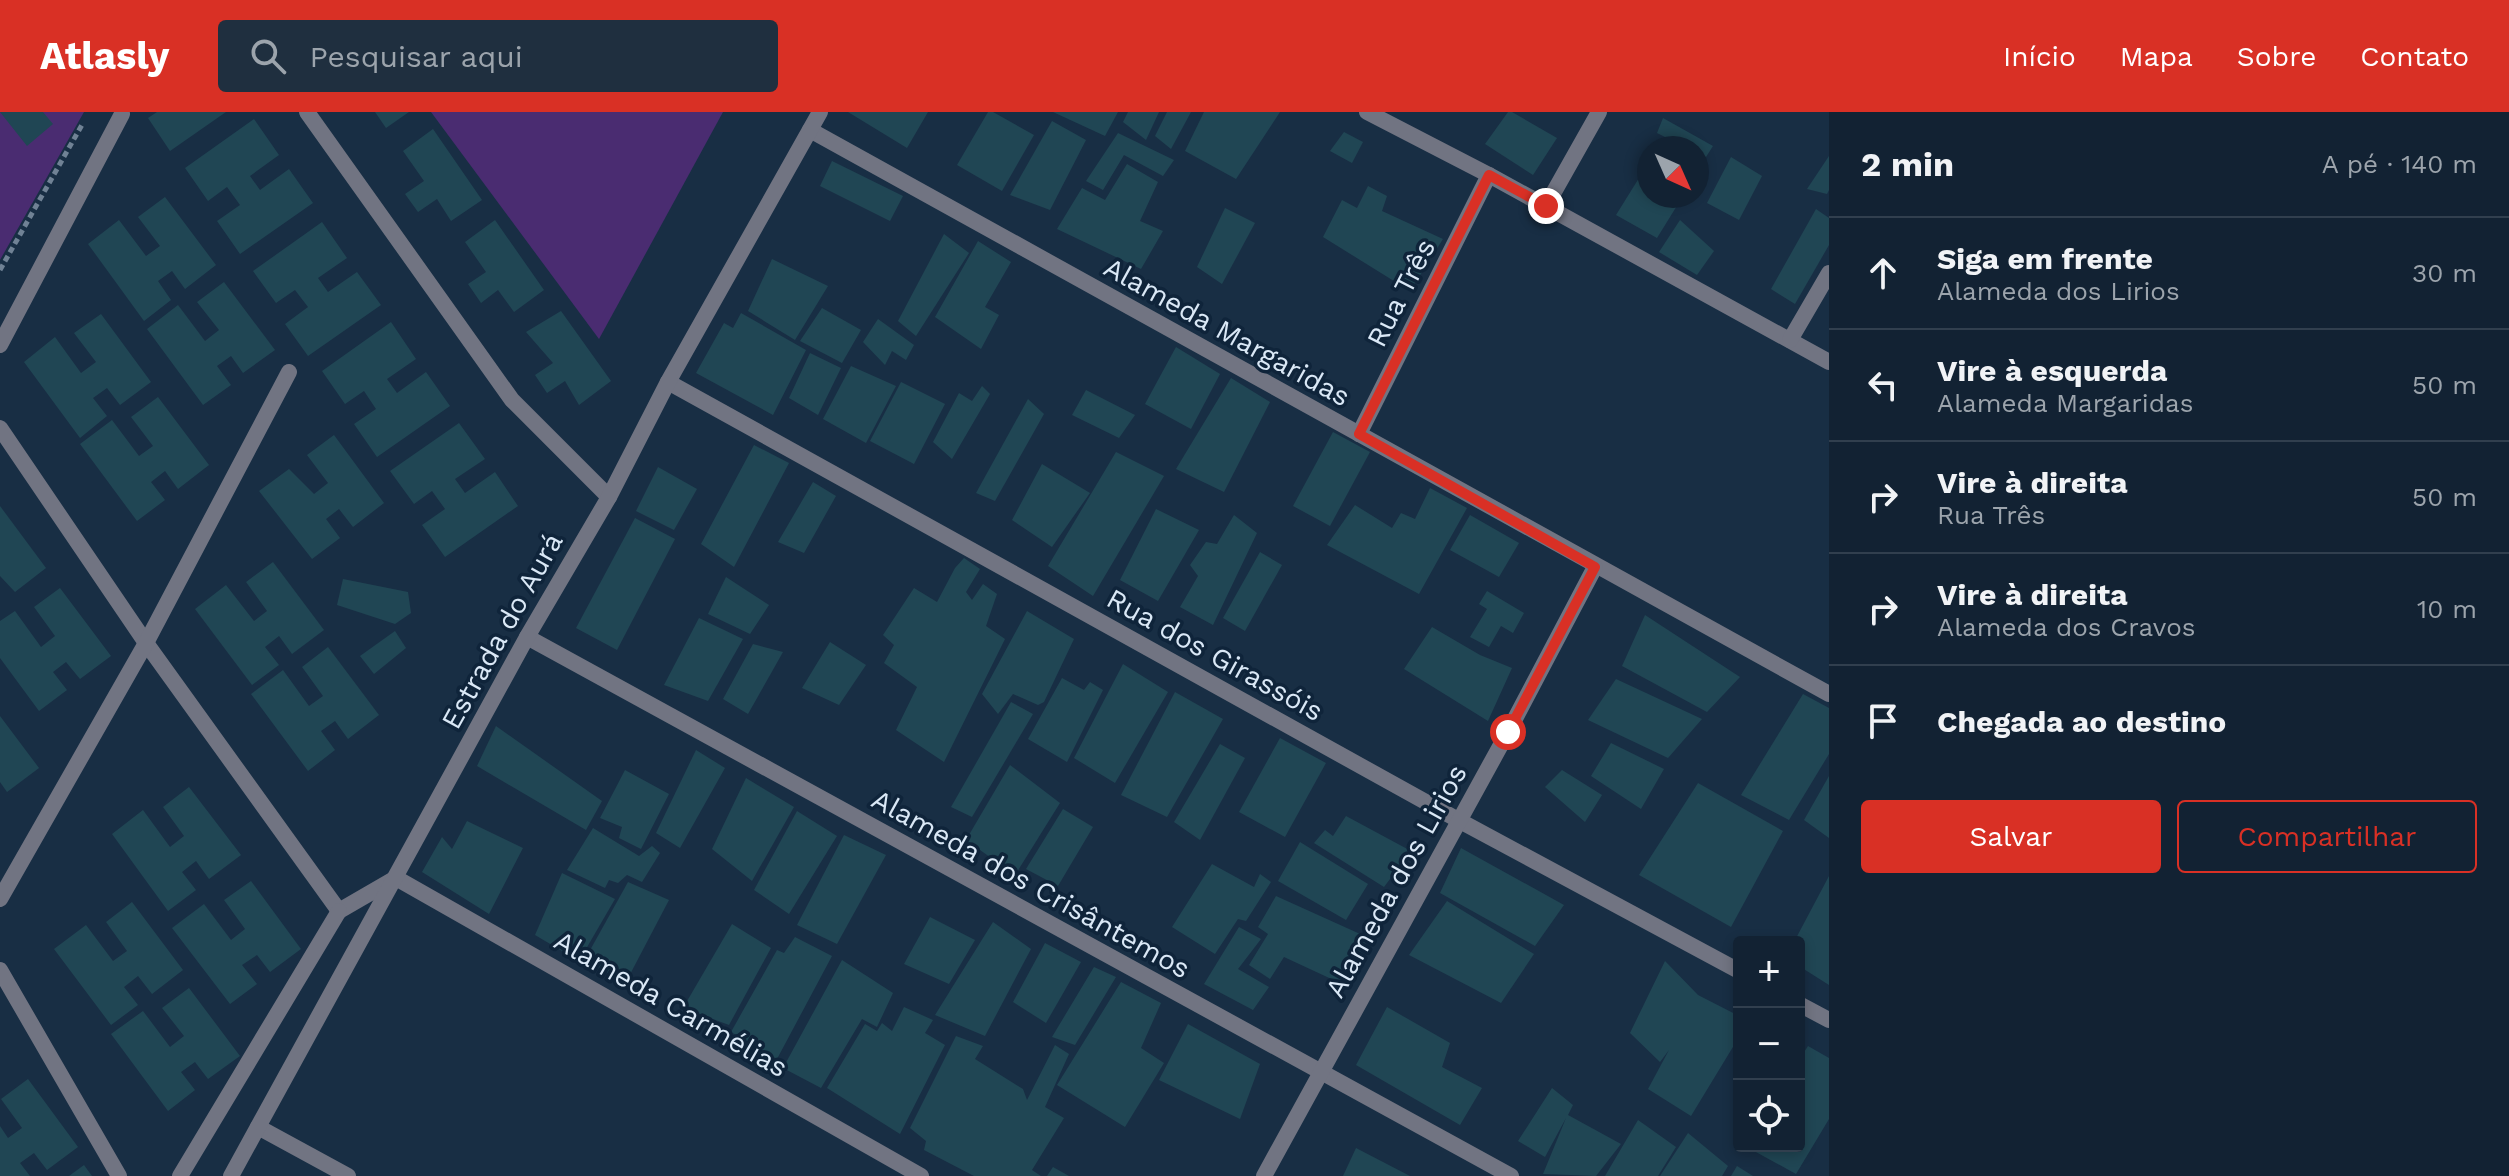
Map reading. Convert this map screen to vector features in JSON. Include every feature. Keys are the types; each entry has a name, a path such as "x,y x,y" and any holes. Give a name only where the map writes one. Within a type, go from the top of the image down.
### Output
{"street":[{"path":"307,112 512,400 609,497"},
{"name":"Estrada do Aurá","path":"231,1176 820,112"},
{"path":"1367,112 1489,175 1829,362"},
{"path":"1546,206 1599,112"},
{"path":"0,345 122,114"},
{"name":"Alameda Margaridas","path":"810,130 1829,694"},
{"name":"Rua Três","path":"1359,434 1489,175"},
{"path":"1790,340 1829,273"},
{"path":"0,899 146,643 289,372"},
{"name":"Rua dos Girassóis","path":"668,382 1460,821 1733,968"},
{"path":"0,428 146,643 339,911"},
{"name":"Alameda dos Lirios","path":"1264,1176 1460,821 1595,567"},
{"name":"Alameda dos Crisântemos","path":"527,637 1511,1176"},
{"path":"180,1176 339,911 396,878"},
{"name":"Alameda Carmélias","path":"396,878 916,1175"},
{"path":"0,970 119,1176"},
{"path":"1805,1007 1829,1020"},
{"path":"258,1127 348,1176"}],"path":[{"path":"0,270 89,112"}],"shaded area":[{"path":"0,112 84,112 0,260"},
{"path":"431,112 723,112 599,339"}],"building":[{"path":"0,112 43,112 53,124 27,146"},
{"path":"157,112 226,112 170,151 148,118"},
{"path":"375,112 409,112 386,128"},
{"path":"848,112 928,112 907,148"},
{"path":"988,112 1034,135 1002,191 957,165"},
{"path":"1053,112 1118,112 1105,136"},
{"path":"1128,112 1159,112 1146,140 1123,122"},
{"path":"1167,112 1191,112 1171,149 1155,136"},
{"path":"1204,112 1280,112 1236,179 1185,151"},
{"path":"1508,112 1557,138 1533,175 1485,144"},
{"path":"1663,118 1695,136 1663,136 1657,133"},
{"path":"254,119 279,155 250,176 260,190 289,169 313,203 240,254 217,221 240,205 227,187 208,201 185,168"},
{"path":"1052,121 1086,140 1050,210 1010,195"},
{"path":"433,129 482,200 451,221 437,199 418,212 405,194 424,181 403,151"},
{"path":"1344,132 1363,142 1352,163 1330,151"},
{"path":"1118,133 1174,160 1163,176 1124,155 1103,190 1086,181"},
{"path":"1829,156 1827,194 1807,189"},
{"path":"1731,157 1762,176 1739,220 1709,204"},
{"path":"832,161 903,196 890,221 820,186"},
{"path":"1127,164 1158,182 1140,221 1163,231 1141,269 1057,229 1082,188 1105,200"},
{"path":"1637,181 1637,208 1676,208 1657,238 1616,215"},
{"path":"1368,186 1387,196 1382,211 1443,239 1410,291 1323,237 1342,200 1357,208"},
{"path":"165,197 216,265 185,289 172,271 158,281 171,300 144,321 88,244 119,220 146,256 160,246 138,217"},
{"path":"1225,208 1255,223 1222,284 1197,267"},
{"path":"1816,209 1829,218 1829,245 1795,304 1771,289"},
{"path":"495,220 544,290 514,312 498,290 481,303 468,284 486,272 465,242"},
{"path":"1680,220 1714,251 1697,275 1659,252"},
{"path":"322,222 347,258 318,278 328,292 357,272 381,305 308,356 285,324 308,307 295,290 276,303 253,271"},
{"path":"944,234 969,253 916,336 898,321"},
{"path":"978,241 1011,262 985,307 999,315 981,349 935,317"},
{"path":"772,259 828,286 795,340 748,311"},
{"path":"224,282 275,350 243,373 231,356 217,366 231,385 203,405 147,329 178,305 205,341 219,330 197,302"},
{"path":"822,308 861,330 842,363 800,341"},
{"path":"561,311 611,381 579,405 565,381 547,393 535,375 553,363 526,332"},
{"path":"741,313 806,350 773,415 696,373 724,323 733,328"},
{"path":"101,314 151,382 120,405 107,388 93,398 107,416 80,438 24,362 55,337 81,373 96,362 74,333"},
{"path":"878,319 914,345 906,360 892,351 885,365 863,342"},
{"path":"391,322 416,359 387,379 397,393 426,372 450,406 377,457 354,424 376,409 364,391 345,404 322,371"},
{"path":"1176,347 1220,374 1191,429 1145,404"},
{"path":"810,353 841,368 818,415 789,398"},
{"path":"851,366 896,386 866,443 823,419"},
{"path":"1231,378 1270,402 1224,492 1176,469"},
{"path":"901,382 945,404 914,464 870,441"},
{"path":"982,386 990,394 952,459 933,442 959,393 972,401"},
{"path":"1086,390 1135,415 1119,438 1072,415"},
{"path":"158,397 209,465 178,489 165,471 151,482 165,500 137,521 80,444 112,420 139,456 153,446 131,417"},
{"path":"1028,399 1044,414 995,501 976,493"},
{"path":"459,423 485,459 455,479 465,493 495,472 518,506 445,557 422,525 445,509 432,491 414,504 390,471"},
{"path":"1333,432 1370,452 1330,526 1293,506"},
{"path":"334,435 384,503 353,527 339,509 326,519 340,538 312,559 259,491 289,469 314,494 328,483 307,455"},
{"path":"754,445 789,463 734,567 701,544"},
{"path":"1116,452 1164,476 1093,596 1048,566"},
{"path":"1042,464 1090,493 1052,547 1012,520"},
{"path":"658,467 697,489 674,530 636,511"},
{"path":"813,482 836,496 804,553 778,542"},
{"path":"1430,488 1467,508 1419,594 1327,545 1355,505 1392,528 1401,513 1415,519"},
{"path":"0,506 46,568 15,592 0,576"},
{"path":"1156,509 1199,530 1158,601 1120,580"},
{"path":"1234,515 1257,533 1213,625 1180,607 1198,576 1190,565 1206,542 1217,544"},
{"path":"1470,515 1519,543 1499,577 1450,550"},
{"path":"635,518 675,539 617,650 576,628"},
{"path":"1260,552 1282,565 1245,631 1223,618"},
{"path":"964,558 980,569 966,592 972,600 983,584 997,594 986,626 1005,639 944,762 896,730 917,687 884,663 894,645 883,635 914,588 937,602 955,568"},
{"path":"273,562 324,630 292,654 279,636 265,647 279,665 252,685 195,609 226,585 254,621 267,611 246,582"},
{"path":"726,577 769,605 750,634 708,614"},
{"path":"343,579 408,592 411,613 395,624 337,605"},
{"path":"60,588 111,656 80,679 66,662 53,672 67,690 39,711 0,658 0,621 15,611 41,647 55,636 34,607"},
{"path":"1487,591 1524,613 1513,633 1501,626 1489,647 1470,637 1487,609 1479,604"},
{"path":"1027,611 1074,639 1044,702 1038,705 1013,694 998,714 982,694"},
{"path":"1645,615 1740,677 1707,712 1622,666"},
{"path":"699,618 743,639 708,701 664,685"},
{"path":"1432,627 1480,655 1512,668 1488,721 1404,669"},
{"path":"395,631 406,648 374,674 360,656"},
{"path":"830,642 866,665 839,705 802,688"},
{"path":"753,644 783,652 748,714 723,699"},
{"path":"328,647 379,715 348,739 335,721 321,731 335,750 308,771 251,694 283,670 309,706 323,696 302,667"},
{"path":"1123,664 1168,692 1115,783 1074,758"},
{"path":"1062,678 1084,690 1090,682 1103,690 1067,762 1028,739"},
{"path":"1616,679 1702,719 1668,758 1588,720"},
{"path":"1175,692 1223,719 1167,817 1121,795"},
{"path":"1803,694 1829,708 1829,754 1789,820 1741,795"},
{"path":"1011,702 1033,714 972,817 951,807"},
{"path":"0,716 39,768 7,792 0,782"},
{"path":"496,726 602,801 586,830 477,766"},
{"path":"1280,738 1326,763 1285,837 1239,812"},
{"path":"1611,743 1664,769 1641,809 1591,776"},
{"path":"1220,744 1245,758 1200,840 1174,822"},
{"path":"696,750 725,768 680,848 656,833"},
{"path":"1010,765 1060,803 1015,875 966,840"},
{"path":"625,770 669,794 641,849 619,838 622,827 600,818"},
{"path":"1562,770 1602,795 1585,822 1545,787"},
{"path":"1829,776 1829,838 1804,820"},
{"path":"746,778 794,807 752,881 712,849"},
{"path":"1698,783 1783,831 1731,927 1639,875"},
{"path":"189,787 241,855 209,879 196,861 182,872 196,890 168,911 112,834 143,810 170,847 184,836 163,807"},
{"path":"1063,809 1093,827 1058,886 1026,869"},
{"path":"797,811 837,836 789,914 754,890"},
{"path":"1346,816 1411,851 1384,887 1314,843 1325,830 1333,836"},
{"path":"467,821 523,848 489,914 422,872 442,837 452,849"},
{"path":"593,828 639,856 652,846 660,853 642,882 627,875 618,883 609,880 605,888 567,870"},
{"path":"844,835 886,855 837,944 797,925"},
{"path":"1300,842 1368,884 1346,920 1278,881"},
{"path":"1461,848 1564,905 1535,946 1440,893"},
{"path":"1212,864 1254,887 1260,874 1271,882 1246,921 1238,919 1215,954 1172,927"},
{"path":"562,873 615,899 579,961 535,935"},
{"path":"1829,876 1829,985 1805,970 1805,936 1797,936"},
{"path":"251,881 301,949 270,972 257,955 242,965 257,984 230,1004 172,928 204,904 231,940 245,929 224,900"},
{"path":"628,882 669,900 626,982 584,961"},
{"path":"1276,896 1369,938 1340,983 1284,957 1270,979 1249,965 1268,934 1258,927"},
{"path":"1447,901 1534,954 1501,1003 1409,955"},
{"path":"132,902 183,970 152,994 138,976 124,987 138,1005 111,1025 54,949 86,925 113,961 127,951 106,922"},
{"path":"930,917 975,940 949,984 904,964"},
{"path":"993,922 1031,949 985,1036 935,1015"},
{"path":"732,924 771,948 729,1025 683,1008"},
{"path":"1239,927 1261,939 1238,969 1269,987 1253,1010 1204,984"},
{"path":"795,937 832,956 777,1059 731,1032 777,950 784,953"},
{"path":"1045,943 1081,962 1046,1023 1013,1002"},
{"path":"842,960 893,993 877,1027 862,1019 821,1088 783,1068"},
{"path":"1665,961 1698,995 1733,1013 1733,1047 1691,1116 1648,1089 1669,1050 1660,1062 1630,1033"},
{"path":"1094,967 1116,977 1075,1045 1052,1037"},
{"path":"1121,982 1161,1003 1141,1048 1164,1063 1125,1127 1057,1085"},
{"path":"189,988 240,1056 208,1079 195,1062 181,1072 195,1090 168,1111 111,1034 143,1011 170,1047 184,1036 162,1008"},
{"path":"904,1007 933,1020 925,1033 945,1045 900,1134 827,1088 865,1024 877,1031 882,1023 892,1031"},
{"path":"1387,1007 1450,1043 1442,1067 1482,1088 1460,1125 1356,1065"},
{"path":"1188,1024 1260,1064 1240,1119 1159,1080"},
{"path":"956,1036 983,1046 975,1059 1023,1089 1027,1100 1055,1045 1069,1054 1045,1107 1064,1118 1032,1170 1041,1176 974,1176 924,1150 926,1141 910,1128"},
{"path":"1808,1046 1829,1058 1829,1119 1796,1174 1756,1152 1805,1152 1805,1051"},
{"path":"28,1079 78,1147 47,1170 34,1153 20,1163 30,1176 0,1176 0,1126 8,1138 22,1128 1,1099"},
{"path":"1552,1088 1573,1105 1568,1115 1621,1144 1596,1176 1543,1174 1566,1118 1545,1157 1518,1141"},
{"path":"1638,1120 1676,1147 1658,1176 1605,1176"},
{"path":"1688,1133 1728,1166 1722,1176 1660,1176"},
{"path":"1356,1148 1410,1176 1343,1176"},
{"path":"84,1165 92,1176 69,1176"},
{"path":"1737,1166 1753,1176 1731,1176"},
{"path":"1053,1167 1069,1176 1047,1176"}],"route":[{"path":"1508,732 1595,567 1359,434 1489,175 1546,206"}]}
